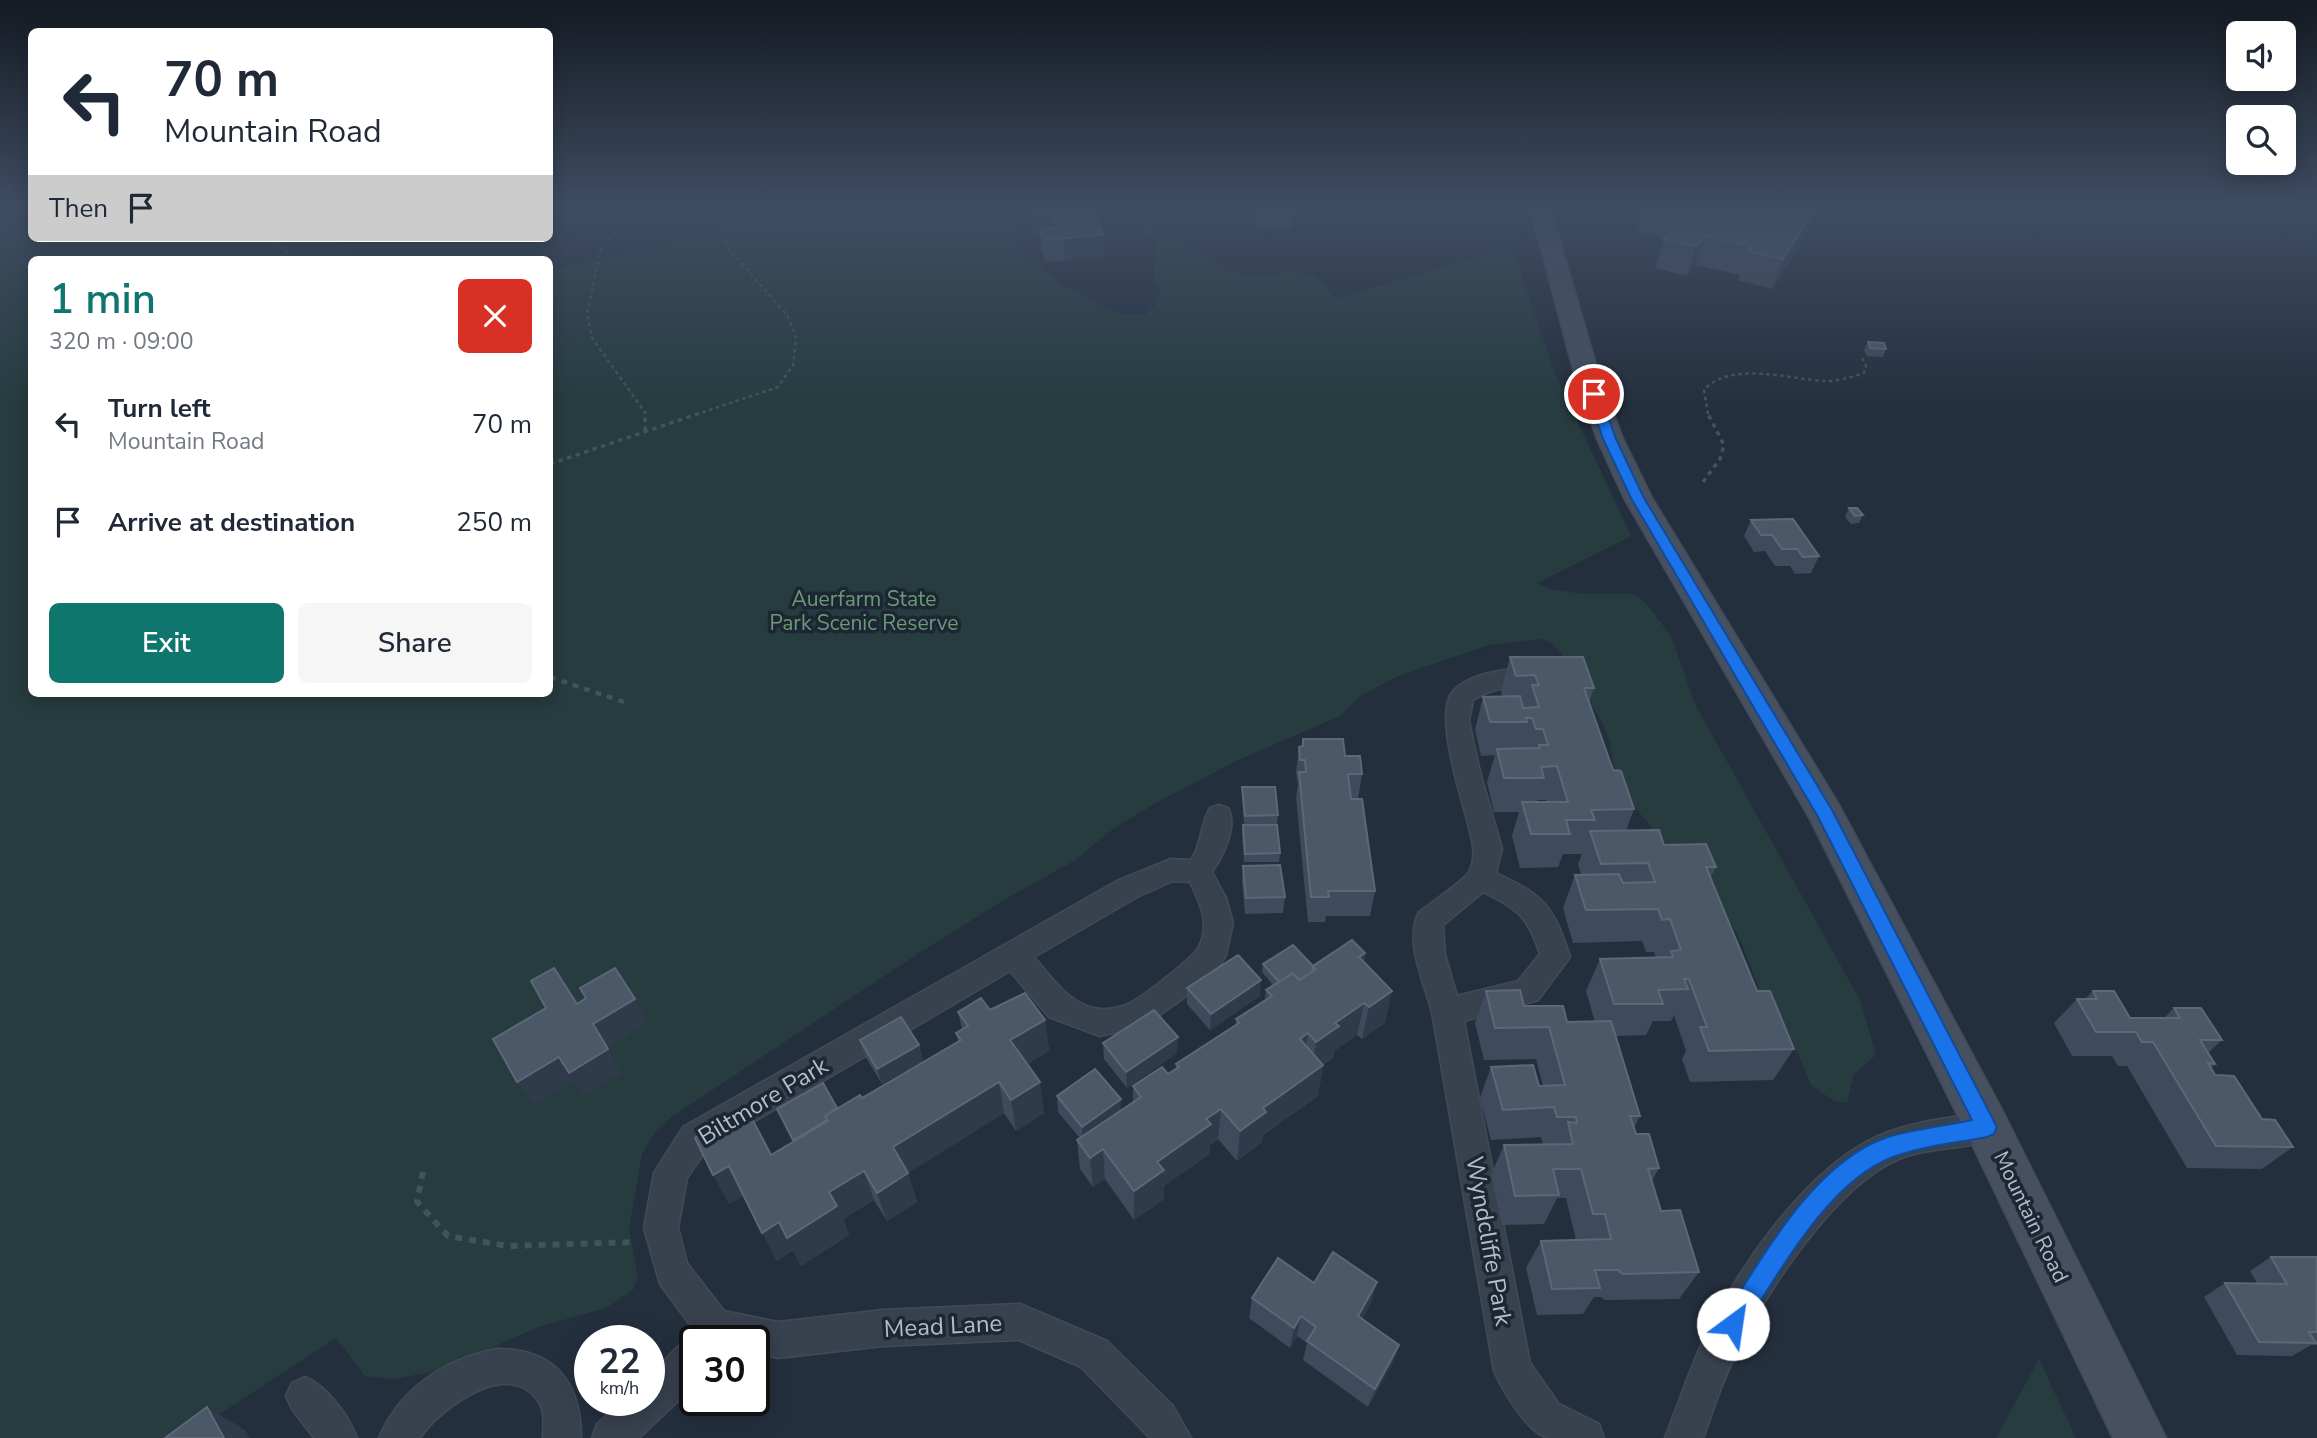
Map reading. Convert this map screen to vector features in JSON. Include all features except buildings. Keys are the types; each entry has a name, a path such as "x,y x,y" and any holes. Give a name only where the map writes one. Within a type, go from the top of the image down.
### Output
{"main road":[{"name":"Mountain Road","path":"1559,274 1586,372 1610,439 1638,498 1826,815 1987,1127 2140,1438"}],"street":[{"path":"1447,1012 1527,991 1555,957 1546,925 1527,900 1481,878 1488,849 1467,772 1457,721 1462,696 1477,685 1515,675 1544,676"},
{"path":"1015,956 1059,1008 1100,1023 1133,1017 1174,988 1211,955 1219,923 1212,898 1198,871 1211,853 1219,815"},
{"name":"Biltmore Park","path":"697,1325 672,1272 661,1228 671,1173 695,1138 1015,956 1127,889 1171,870 1198,871"},
{"name":"Wyndcliffe Park","path":"1481,878 1429,920 1430,955 1447,1012 1513,1371 1546,1416 1585,1438"},
{"path":"1684,1438 1721,1343 1791,1233 1825,1194 1859,1164 1889,1147 1987,1127"},
{"name":"Mead Lane","path":"770,1340 883,1328 1020,1322 1094,1354 1160,1419 1172,1438"},
{"path":"398,1438 411,1417 435,1393 463,1377 489,1367 516,1367 537,1375 554,1391 562,1413 562,1438"},
{"path":"611,1438 679,1374"},
{"path":"305,1396 338,1438"}],"path":[{"path":"596,274 587,314 592,338 647,415 645,432"},
{"path":"553,463 778,387 793,365 796,337 787,315 753,274"},
{"path":"1703,482 1720,459 1724,444 1704,404 1703,391 1709,383 1720,377 1737,375 1828,381 1850,378 1864,373 1866,366 1863,358"},
{"path":"553,678 626,703"},
{"path":"423,1172 418,1202 448,1236 508,1246 627,1244 662,1235"}],"green space":[{"name":"Auerfarm State Park Scenic Reserve","path":"0,274 28,274 28,697 553,697 553,274 1050,274 1063,286 1122,315 1145,315 1161,294 1153,274 1303,274 1313,276 1324,284 1335,299 1420,274 1521,274 1554,371 1631,536 1537,583 1553,590 1586,594 1635,594 1646,603 1671,636 1695,704 1861,1002 1876,1055 1854,1074 1847,1103 1834,1101 1811,1085 1797,1051 1768,1012 1741,941 1712,888 1672,853 1621,790 1613,766 1611,745 1603,724 1561,653 1550,642 1541,639 1489,645 1398,676 1362,695 1340,716 1236,761 1156,803 1113,829 1074,861 1004,900 919,953 673,1116 656,1131 642,1154 629,1229 638,1276 633,1290 606,1308 538,1327 442,1370 394,1379 365,1376 336,1338 183,1438 0,1438"},
{"path":"2039,1359 2076,1438 1996,1438"}],"route":[{"path":"1594,394 1610,439 1638,498 1826,815 1987,1127 1889,1147 1859,1164 1825,1194 1791,1233 1733,1324"}]}
